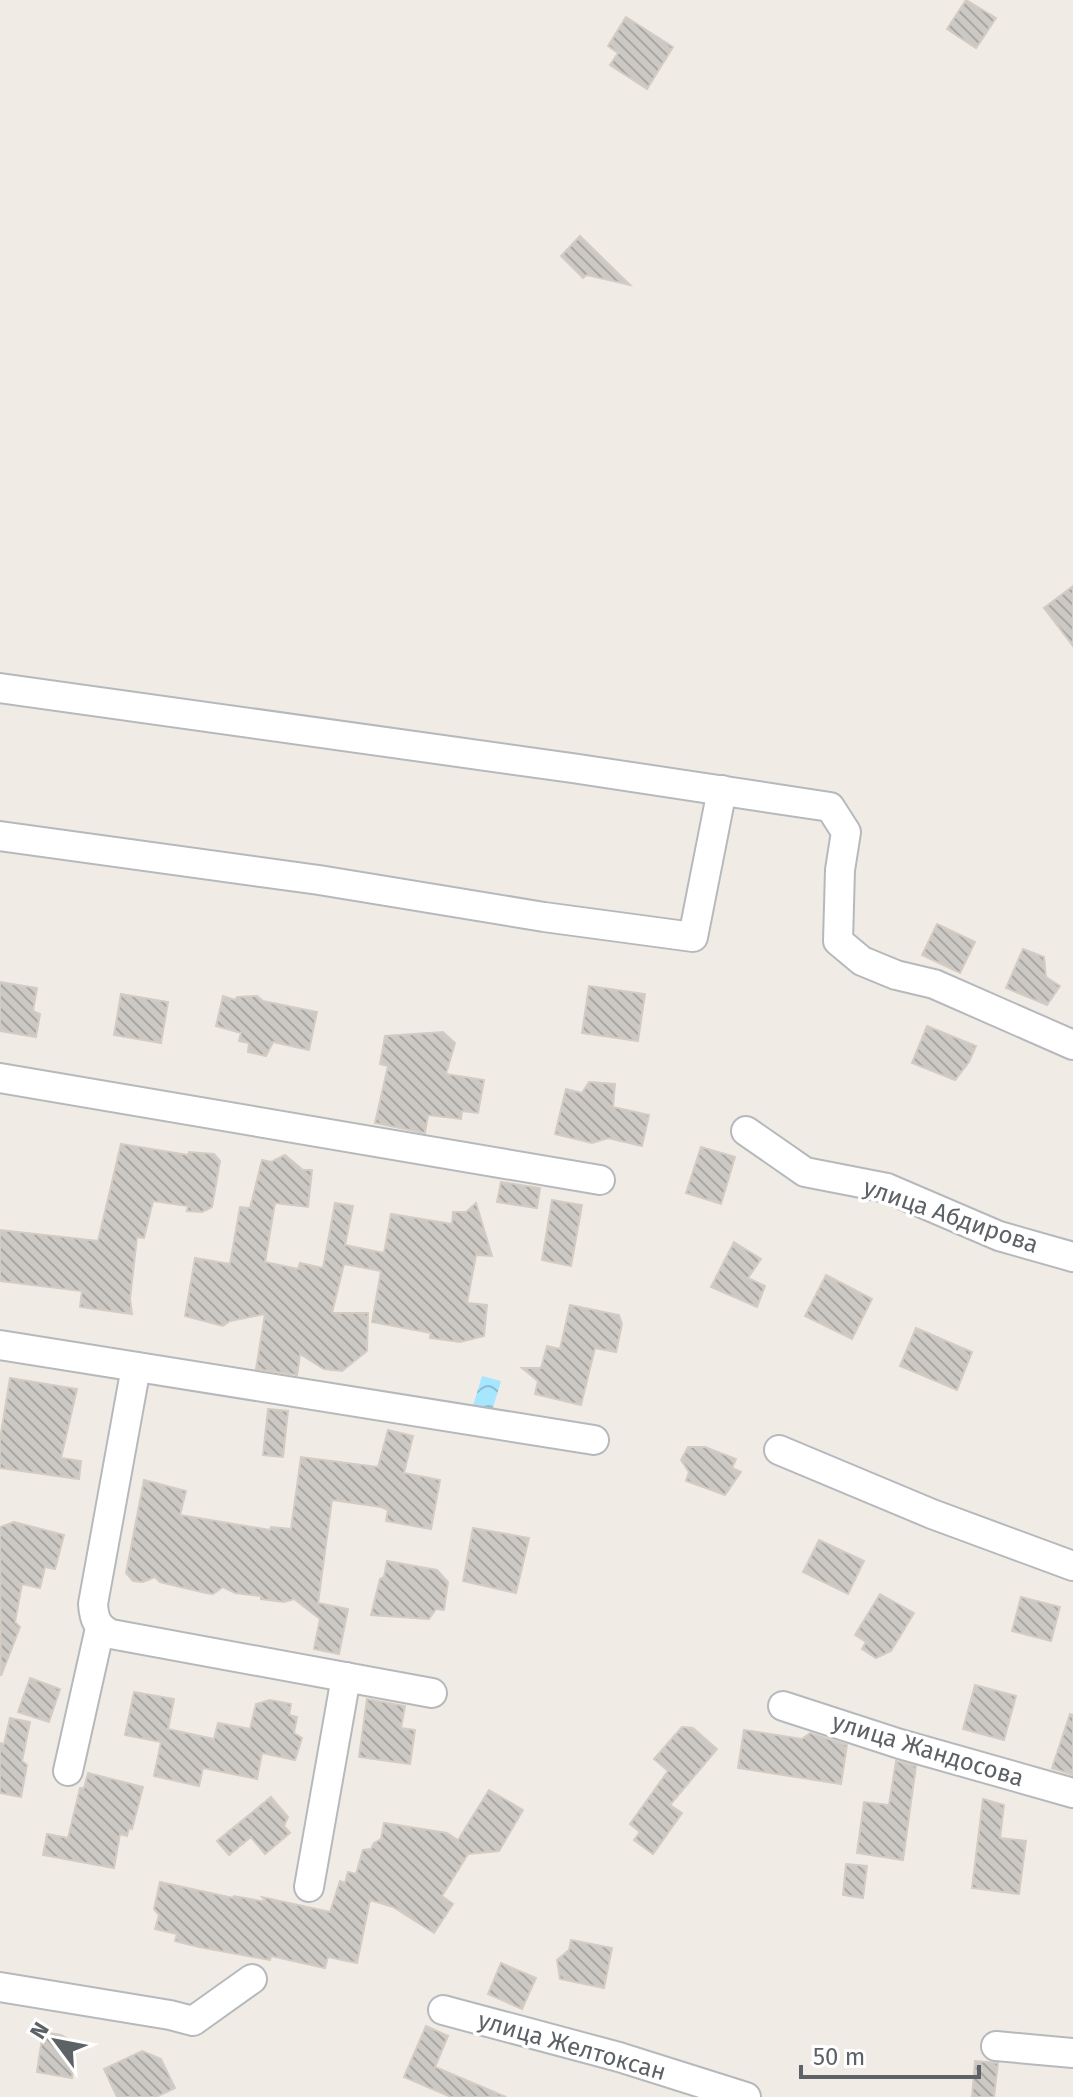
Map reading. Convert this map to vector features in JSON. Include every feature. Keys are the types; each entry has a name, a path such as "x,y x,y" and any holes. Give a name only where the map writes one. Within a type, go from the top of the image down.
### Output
{"street":[{"path":"0,688 830,807 846,832 840,870 838,941 862,961 896,975 934,984 1073,1045"},
{"path":"0,836 319,880 544,917 693,937 722,790"},
{"path":"0,1078 600,1180"},
{"name":"улица Абдирова","path":"746,1131 805,1172 887,1188 999,1236 1073,1257"},
{"path":"0,1345 594,1440"},
{"path":"136,1367 93,1604 93,1617 100,1628 111,1634 432,1693"},
{"path":"779,1450 932,1514 1073,1566"},
{"path":"68,1771 100,1628"},
{"path":"309,1887 346,1677"},
{"name":"улица Жандосова","path":"783,1706 900,1744 1073,1793"},
{"path":"0,1987 193,2021 252,1979"},
{"name":"улица Желтоксан","path":"443,2010 619,2057 746,2097"},
{"path":"996,2046 1073,2053"}],"water":[{"path":"482,1376 501,1381 492,1411 473,1406"}],"building":[{"path":"966,0 996,18 976,48 947,29"},
{"path":"626,17 673,47 647,89 610,65 618,53 608,46"},
{"path":"580,236 630,285 587,275 583,278 561,256"},
{"path":"1073,586 1073,646 1044,608"},
{"path":"937,924 975,942 960,973 922,955"},
{"path":"1023,949 1044,957 1046,977 1060,986 1047,1005 1006,988"},
{"path":"0,982 37,988 33,1011 40,1014 36,1037 0,1031"},
{"path":"589,986 645,994 638,1041 582,1033"},
{"path":"121,994 168,1002 161,1043 114,1035"},
{"path":"223,996 235,1000 237,997 257,996 263,1001 317,1012 309,1050 273,1042 266,1056 248,1052 249,1043 239,1041 241,1033 216,1026"},
{"path":"927,1026 976,1046 969,1062 955,1080 912,1063"},
{"path":"443,1032 455,1043 446,1074 484,1080 478,1113 462,1111 461,1119 428,1115 425,1133 375,1123 388,1066 380,1064 385,1036"},
{"path":"589,1082 615,1084 613,1107 649,1115 642,1146 608,1138 592,1143 555,1134 566,1089 582,1093"},
{"path":"121,1144 188,1155 189,1152 214,1154 220,1161 212,1207 202,1212 187,1211 188,1206 153,1201 144,1238 137,1237 130,1299 132,1314 80,1307 82,1291 0,1281 0,1230 98,1241"},
{"path":"701,1147 735,1157 721,1204 686,1193"},
{"path":"285,1155 303,1170 312,1170 308,1207 275,1203 265,1262 298,1269 300,1263 323,1268 335,1203 353,1206 345,1245 384,1253 391,1214 452,1224 453,1212 466,1212 476,1203 492,1256 476,1255 467,1303 487,1305 484,1336 460,1342 430,1338 431,1333 372,1322 381,1271 344,1264 332,1313 368,1313 367,1351 342,1371 324,1369 300,1354 297,1375 256,1369 265,1314 230,1321 223,1326 185,1316 195,1258 230,1264 240,1207 250,1208 262,1160 271,1162"},
{"path":"501,1182 540,1188 537,1208 497,1202"},
{"path":"552,1200 582,1205 571,1266 542,1260"},
{"path":"734,1242 761,1259 748,1278 765,1286 757,1307 711,1287"},
{"path":"826,1275 872,1299 852,1339 805,1316"},
{"path":"570,1305 619,1315 622,1324 616,1352 595,1348 581,1405 535,1394 538,1381 522,1368 541,1368 547,1346 560,1349"},
{"path":"916,1328 972,1352 957,1390 900,1366"},
{"path":"10,1378 77,1389 61,1458 81,1461 79,1479 0,1468 0,1439"},
{"path":"268,1409 288,1411 283,1457 263,1455"},
{"path":"388,1430 413,1436 404,1473 440,1480 431,1529 386,1521 388,1510 381,1507 332,1500 318,1603 348,1609 339,1654 314,1649 320,1619 294,1599 284,1602 261,1599 261,1596 235,1593 223,1587 213,1594 206,1593 160,1582 155,1577 143,1582 133,1581 126,1573 144,1480 186,1491 180,1515 270,1530 271,1527 291,1529 301,1457 378,1467"},
{"path":"688,1447 705,1447 736,1459 732,1468 741,1472 725,1495 686,1481 689,1472 681,1460"},
{"path":"14,1522 64,1535 55,1569 45,1567 40,1588 22,1584 15,1622 20,1627 1,1676 0,1527"},
{"path":"473,1528 529,1538 516,1593 463,1581"},
{"path":"819,1540 864,1561 848,1594 803,1572"},
{"path":"387,1561 437,1570 448,1582 444,1610 436,1609 429,1619 371,1615"},
{"path":"880,1594 914,1613 891,1651 876,1658 862,1649 866,1642 855,1635"},
{"path":"1021,1597 1060,1607 1051,1641 1012,1631"},
{"path":"30,1678 60,1689 49,1722 18,1712"},
{"path":"975,1685 1016,1696 1004,1740 963,1729"},
{"path":"134,1692 174,1699 168,1729 214,1739 218,1723 250,1729 256,1704 270,1700 291,1704 289,1715 297,1717 294,1733 302,1738 295,1760 262,1753 257,1779 203,1768 199,1786 154,1776 161,1742 125,1735"},
{"path":"367,1699 405,1706 401,1728 415,1730 410,1764 359,1757"},
{"path":"1070,1714 1073,1715 1073,1775 1052,1768"},
{"path":"10,1718 30,1722 22,1761 27,1765 21,1797 0,1793 0,1743 4,1744"},
{"path":"682,1727 693,1728 717,1749 670,1805 682,1813 653,1854 634,1840 640,1832 630,1824 668,1771 654,1759"},
{"path":"744,1730 802,1739 810,1733 847,1745 841,1784 738,1768"},
{"path":"896,1761 916,1766 903,1860 857,1853 864,1802 889,1805"},
{"path":"88,1773 143,1787 132,1829 129,1828 127,1836 120,1834 114,1868 43,1855 47,1834 68,1838 80,1788 84,1788"},
{"path":"489,1790 523,1810 499,1851 468,1854 442,1896 453,1904 434,1933 393,1907 370,1900 357,1963 328,1957 325,1968 271,1956 270,1960 199,1947 175,1941 177,1934 155,1929 159,1915 154,1909 160,1882 233,1898 266,1902 262,1897 330,1912 340,1881 345,1883 348,1872 356,1874 363,1850 371,1849 381,1839 384,1823 447,1833 458,1840"},
{"path":"271,1797 288,1817 284,1826 290,1833 265,1854 251,1837 229,1855 217,1841"},
{"path":"983,1799 1004,1805 1000,1838 1026,1841 1019,1894 972,1888"},
{"path":"846,1864 867,1866 863,1898 843,1895"},
{"path":"571,1940 612,1948 604,1988 560,1979 557,1960 569,1950"},
{"path":"501,1963 536,1978 522,2009 488,1994"},
{"path":"426,2026 448,2036 435,2067 506,2097 451,2097 404,2077"},
{"path":"43,2032 61,2035 77,2044 72,2078 37,2072"},
{"path":"142,2051 161,2059 175,2088 156,2097 117,2097 104,2069"},
{"path":"975,2061 998,2063 994,2097 972,2097"}]}
